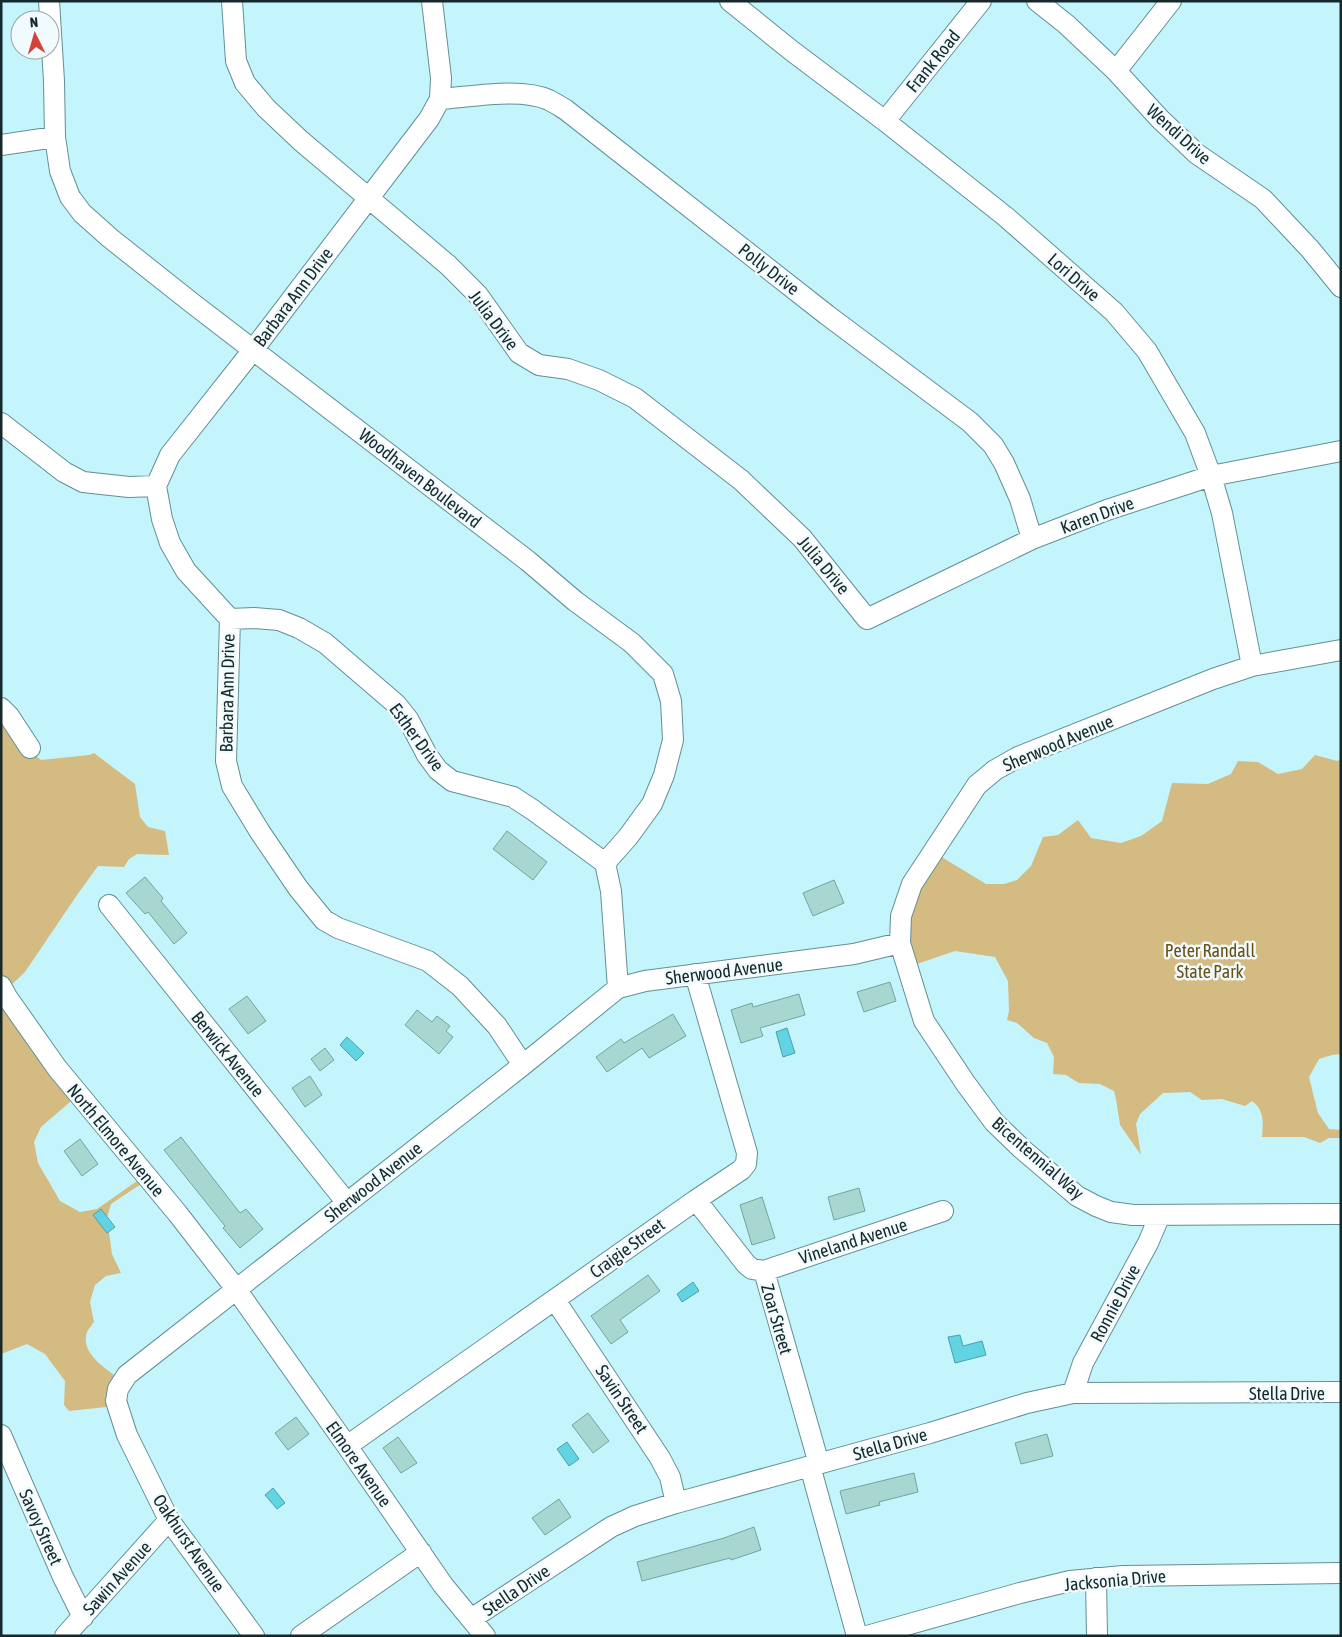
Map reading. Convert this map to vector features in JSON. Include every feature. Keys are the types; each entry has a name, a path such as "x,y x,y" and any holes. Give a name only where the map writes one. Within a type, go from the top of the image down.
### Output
{"street":[{"name":"Woodhaven Boulevard","path":"49,1 55,137 60,172 70,197 82,213 117,244 632,643 662,674 671,701 673,740 664,775 652,804 605,864"},
{"name":"Julia Drive","path":"232,1 236,61 245,83 266,108 448,265 472,289 519,353 539,365 568,369 599,380 635,398 741,480 802,538 867,619"},
{"name":"Barbara Ann Drive","path":"432,1 441,78 440,99 430,119 170,455 156,486 162,519 170,543 186,571 230,619 226,761 232,786 260,832 298,888 324,920 338,928 428,961 460,986 497,1026 523,1066"},
{"name":"Lori Drive","path":"730,1 1006,217 1114,312 1148,351 1195,434 1211,476 1222,513 1252,666"},
{"name":"Frank Road","path":"885,121 981,1"},
{"name":"Wendi Drive","path":"1037,1 1066,24 1116,71 1160,119 1197,154 1263,199 1310,249 1341,287"},
{"path":"1116,71 1171,1"},
{"name":"Polly Drive","path":"440,99 512,94 532,95 548,100 566,110 827,315 970,422 993,445 1004,463 1020,499 1032,539"},
{"path":"1,145 55,137"},
{"path":"1,423 64,472 83,482 129,487 156,486"},
{"name":"Karen Drive","path":"867,619 1032,539 1107,510 1211,476 1341,451"},
{"name":"Esther Drive","path":"230,619 279,620 299,628 324,643 396,704 408,719 427,755 438,770 452,781 513,797 605,864"},
{"name":"Sherwood Avenue","path":"118,1389 127,1375 523,1066 618,988 645,981 854,954 900,943 901,916 912,884 977,785 995,770 1018,757 1213,679 1252,666 1341,650"},
{"path":"1,708 9,716 30,748"},
{"path":"605,864 611,891 618,988"},
{"name":"Berwick Avenue","path":"108,905 347,1203"},
{"name":"Bicentennial Way","path":"900,943 924,1021 966,1084 994,1122 1022,1149 1077,1196 1111,1212 1133,1215 1341,1214"},
{"name":"Craigie Street","path":"348,1446 741,1170 746,1164 747,1154 695,974"},
{"name":"North Elmore Avenue","path":"1,986 56,1068 178,1214 236,1290"},
{"name":"Zoar Street","path":"696,1200 746,1264 752,1269 764,1270 857,1636"},
{"name":"Vineland Avenue","path":"764,1270 943,1211"},
{"name":"Ronnie Drive","path":"1073,1393 1083,1363 1148,1243 1160,1215"},
{"name":"Elmore Avenue","path":"236,1290 348,1446 443,1585 485,1636"},
{"name":"Savin Street","path":"555,1300 660,1458 670,1477 676,1503"},
{"name":"Oakhurst Avenue","path":"118,1389 116,1401 127,1435 169,1520 254,1636"},
{"name":"Stella Drive","path":"471,1619 611,1527 635,1516 930,1433 1027,1403 1073,1393 1341,1392"},
{"name":"Savoy Street","path":"1,1435 63,1577 83,1617"},
{"name":"Sawin Avenue","path":"65,1636 169,1520"},
{"path":"301,1636 421,1552"},
{"name":"Jacksonia Drive","path":"867,1636 1070,1581 1096,1578 1236,1574 1341,1574"},
{"path":"1096,1578 1097,1636"}],"green space":[{"path":"1,714 24,746 41,760 94,753 135,784 140,817 148,827 165,831 169,855 137,854 129,859 124,867 98,866 25,972 5,991 77,1096 41,1127 34,1142 38,1163 60,1201 80,1212 97,1209 144,1176 147,1180 111,1204 107,1218 112,1254 121,1273 106,1276 95,1285 90,1302 94,1322 87,1332 88,1348 98,1362 126,1383 116,1406 69,1411 64,1405 65,1381 45,1354 27,1344 1,1354"},
{"name":"Peter Randall State Park","path":"1315,755 1337,761 1341,759 1341,1054 1319,1059 1309,1077 1318,1113 1329,1129 1341,1130 1341,1138 1329,1138 1320,1143 1304,1137 1262,1137 1263,1122 1261,1113 1252,1101 1245,1106 1222,1099 1202,1100 1190,1092 1163,1093 1140,1114 1136,1124 1141,1155 1120,1125 1114,1091 1100,1084 1079,1083 1066,1075 1053,1074 1054,1057 1047,1043 1034,1038 1017,1023 1007,1020 1009,1011 1008,981 995,957 955,951 908,967 902,921 921,881 940,856 986,884 1004,884 1017,880 1031,866 1043,837 1058,835 1078,820 1091,838 1121,843 1141,836 1162,821 1172,783 1208,784 1231,774 1238,761 1258,762 1278,774 1302,769"}],"water":[{"path":"787,1028 795,1053 783,1057 776,1032"},
{"path":"347,1037 364,1053 356,1061 340,1045"},
{"path":"101,1209 115,1227 107,1233 93,1215"},
{"path":"693,1282 699,1291 682,1302 677,1294"},
{"path":"960,1335 963,1346 982,1341 986,1355 955,1363 948,1337"},
{"path":"567,1442 579,1459 569,1466 557,1449"},
{"path":"273,1488 285,1503 277,1509 265,1495"}],"building":[{"path":"507,831 547,862 533,880 493,849"},
{"path":"145,877 163,898 161,901 187,933 174,944 148,912 145,914 126,893"},
{"path":"834,880 844,903 813,916 803,893"},
{"path":"890,982 896,1001 864,1012 857,992"},
{"path":"799,994 805,1015 760,1028 763,1036 741,1043 731,1010 752,1003 753,1007"},
{"path":"247,996 266,1021 248,1034 229,1009"},
{"path":"417,1010 432,1022 437,1016 450,1026 446,1031 453,1037 439,1054 405,1025"},
{"path":"673,1014 686,1036 649,1058 642,1048 607,1072 596,1057 621,1039 624,1043"},
{"path":"325,1048 334,1060 320,1071 311,1059"},
{"path":"310,1076 322,1095 305,1107 292,1088"},
{"path":"181,1137 240,1213 246,1209 263,1229 240,1248 223,1228 225,1226 164,1150"},
{"path":"80,1139 98,1164 82,1176 64,1151"},
{"path":"859,1188 865,1211 834,1220 828,1197"},
{"path":"762,1197 775,1238 752,1245 740,1205"},
{"path":"648,1275 660,1291 620,1320 628,1332 611,1344 591,1316"},
{"path":"588,1413 609,1441 593,1453 572,1425"},
{"path":"296,1417 309,1434 288,1450 275,1433"},
{"path":"1047,1434 1053,1456 1021,1464 1015,1443"},
{"path":"398,1437 417,1463 401,1473 383,1448"},
{"path":"914,1473 918,1492 879,1502 880,1505 846,1514 840,1491"},
{"path":"559,1499 571,1517 545,1535 532,1518"},
{"path":"754,1527 761,1550 731,1560 730,1558 642,1581 637,1562 724,1538"}]}
